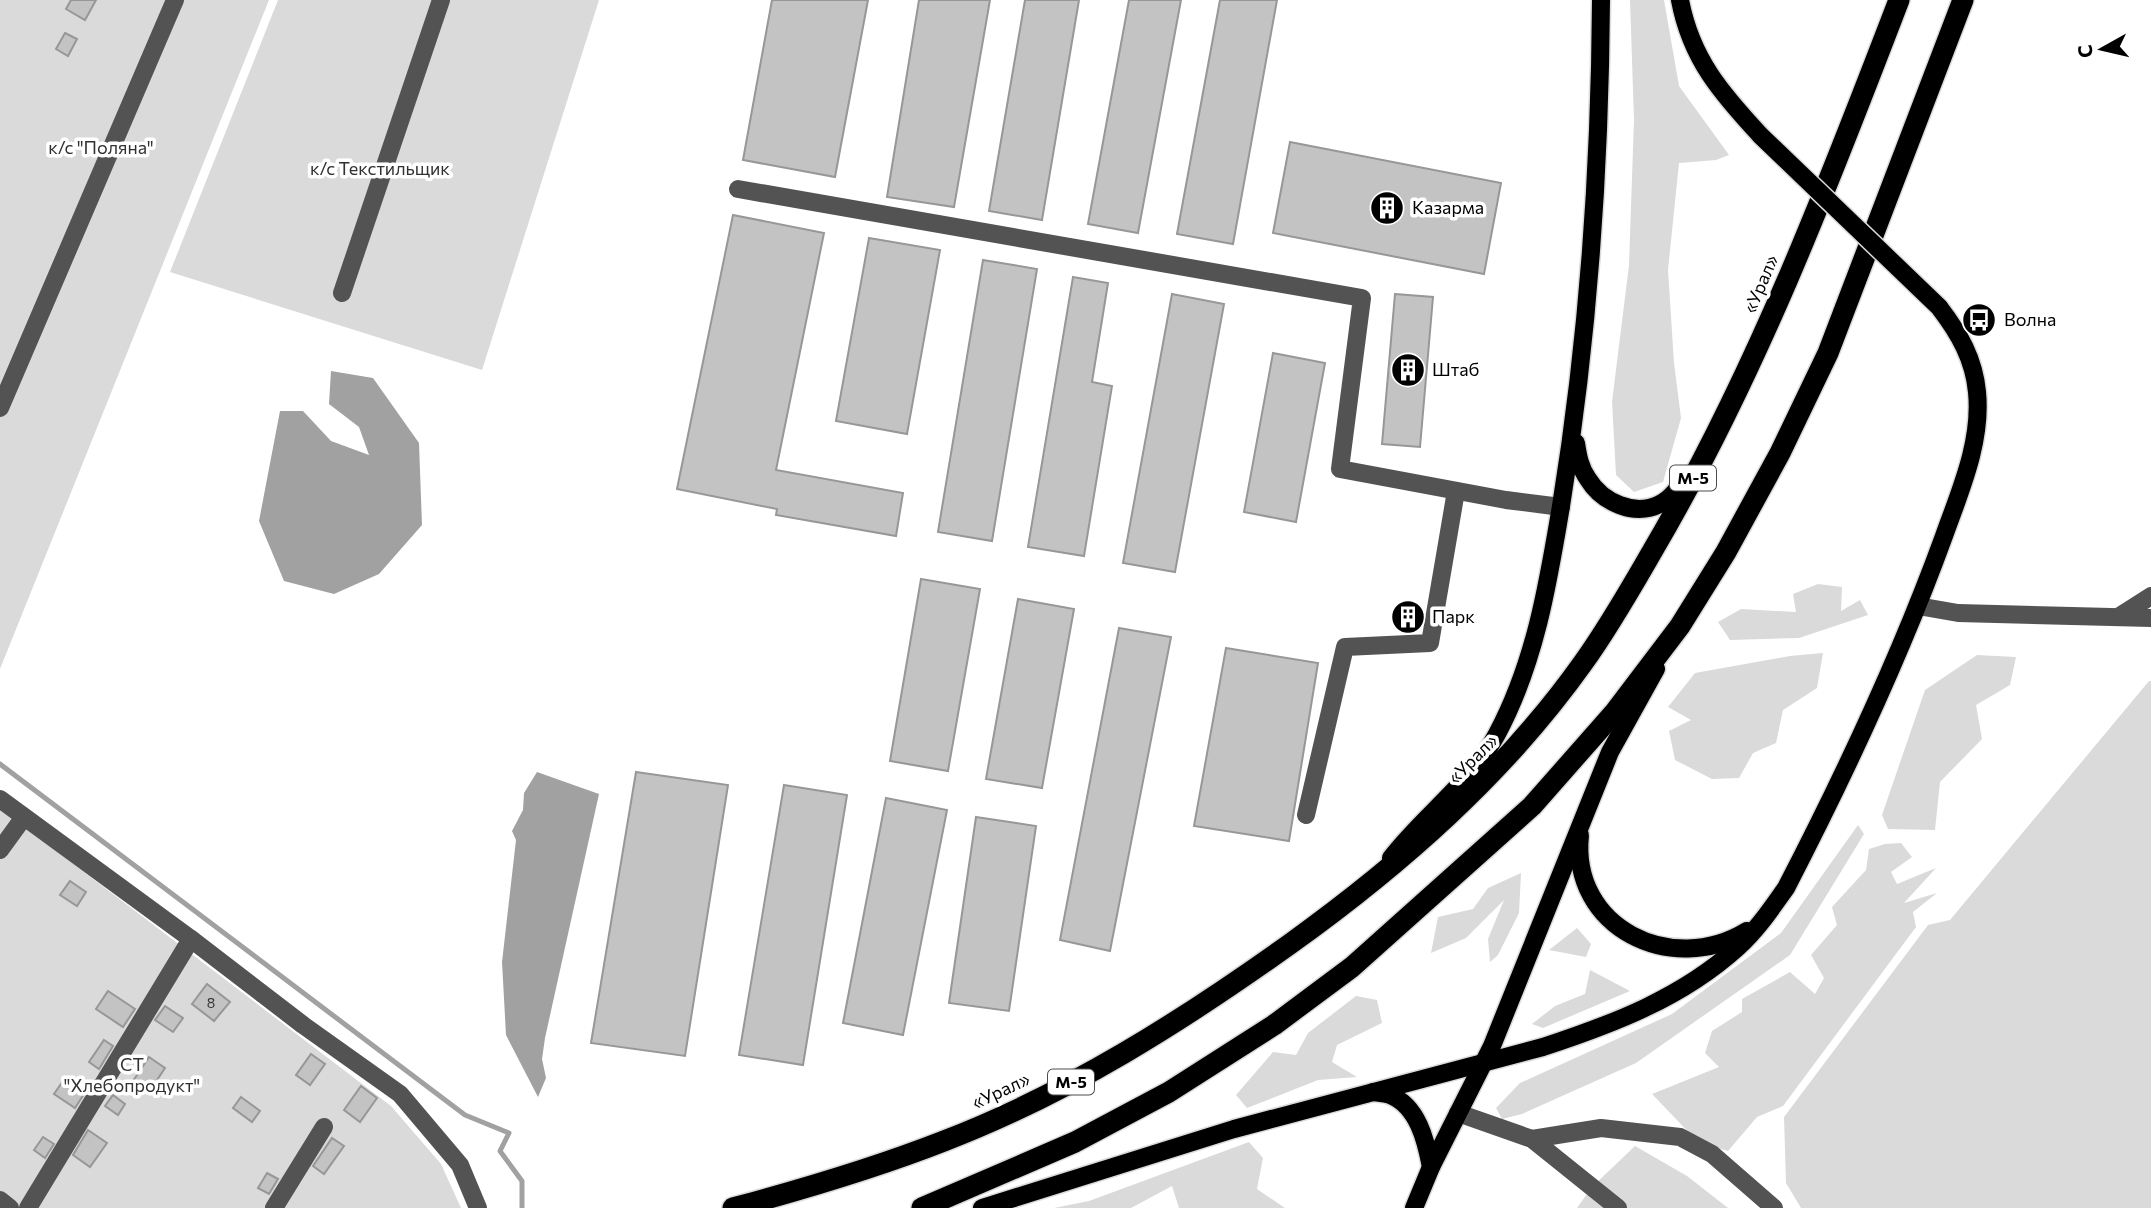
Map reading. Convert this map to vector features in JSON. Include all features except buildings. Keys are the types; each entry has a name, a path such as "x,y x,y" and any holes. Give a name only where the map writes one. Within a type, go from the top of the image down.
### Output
{"highway":[{"name":"«Урал»","path":"733,1208 828,1181 944,1141 1074,1081 1142,1043 1217,996 1371,883 1503,764 1585,661 1631,589 1721,428 1808,233 1899,0"},
{"path":"922,1208 1074,1142 1170,1092 1274,1025 1352,967 1532,806 1614,713 1680,626 1726,552 1780,453 1828,353 1963,0"}],"main road":[{"path":"1371,883 1402,843 1463,783 1496,736 1518,691 1537,631 1573,432 1594,211 1601,97 1601,0"},
{"path":"982,1208 1234,1129 1542,1047 1634,1014 1676,993 1740,946 1786,888 1901,649 1971,454 1977,394 1969,358 1954,326 1939,307 1761,136 1731,103 1706,71 1692,44 1680,0"},
{"path":"1573,432 1580,465 1589,481 1614,504 1638,510 1660,504 1674,494 1721,428"},
{"path":"1414,1208 1431,1167 1483,1062 1610,752 1680,626"},
{"path":"1582,818 1579,849 1583,876 1594,901 1614,925 1638,940 1664,948 1689,949 1720,944 1745,933 1764,919"},
{"path":"1370,1092 1390,1095 1407,1106 1420,1126 1431,1167"}],"street":[{"path":"0,408 175,0"},
{"path":"342,293 441,0"},
{"path":"738,188 1362,298 1340,469 1561,507"},
{"path":"1306,815 1345,647 1430,643 1456,491"},
{"path":"2118,617 2151,596"},
{"path":"1917,606 1958,613 2151,618"},
{"path":"0,799 400,1094 460,1165 478,1208"},
{"path":"0,850 24,817"},
{"path":"28,1208 191,939"},
{"path":"1458,1113 1532,1139 1618,1208"},
{"path":"274,1208 324,1127"},
{"path":"1532,1139 1601,1128 1680,1137 1712,1154 1774,1208"},
{"path":"0,1200 10,1208"}],"green space":[{"name":"к/с \"Поляна\"","path":"0,0 269,0 0,669"},
{"name":"к/с Текстильщик","path":"278,0 599,0 482,370 170,272"},
{"path":"1630,0 1664,0 1679,86 1729,155 1716,160 1679,163 1668,270 1674,363 1681,418 1663,482 1634,492 1616,475 1612,402 1629,265 1634,120"},
{"path":"1818,584 1842,587 1841,611 1860,600 1868,615 1799,638 1730,640 1718,622 1741,609 1796,612 1793,594"},
{"path":"1823,653 1817,688 1783,710 1776,743 1753,753 1739,778 1712,779 1675,760 1669,731 1691,720 1668,707 1695,673 1790,656"},
{"path":"1977,655 2016,657 2010,685 1976,705 1982,739 1940,782 1935,830 1888,829 1882,815 1925,690"},
{"path":"2149,681 2151,1208 1801,1208 1786,1183 1784,1117 1928,925 1950,920"},
{"name":"СТ \"Хлебопродукт\"","path":"0,808 391,1106 441,1164 461,1208 0,1208"},
{"path":"1858,825 1864,834 1790,955 1636,1063 1522,1114 1502,1119 1496,1108 1520,1083 1672,1014 1781,933"},
{"path":"1901,843 1912,857 1891,872 1897,884 1936,868 1904,903 1937,893 1913,912 1916,927 1783,1106 1757,1117 1728,1151 1699,1143 1652,1094 1719,1067 1705,1053 1712,1031 1742,1012 1742,999 1790,972 1815,994 1824,978 1811,955 1837,925 1832,907 1866,870 1869,849"},
{"path":"1521,873 1519,913 1498,955 1490,962 1488,939 1504,900 1466,938 1431,953 1438,917 1473,909 1488,888"},
{"path":"1577,928 1591,944 1586,957 1549,950"},
{"path":"1590,970 1630,991 1543,1028 1532,1024 1555,1006 1585,994"},
{"path":"1356,996 1377,1000 1382,1023 1337,1045 1332,1062 1357,1077 1318,1080 1247,1108 1236,1095 1273,1052 1296,1055 1308,1033"},
{"path":"1249,1142 1263,1158 1257,1189 1285,1208 1179,1208 1172,1186 1131,1208 1054,1208 1089,1201"},
{"path":"1635,1146 1687,1176 1728,1208 1577,1208 1592,1187"}],"shaded area":[{"path":"331,371 373,378 419,443 422,525 379,574 334,594 284,581 259,521 280,411 303,411 331,441 369,455 359,427 329,404"},
{"path":"537,772 599,794 545,1038 542,1059 546,1078 538,1097 506,1035 502,962 516,840 512,831 523,810 524,793"}],"waterway":[{"path":"0,764 465,1115 509,1133 500,1151 522,1181 522,1208"}],"place":[{"name":"Казарма","path":"1387,208"},
{"name":"Волна","path":"1979,320"},
{"name":"Штаб","path":"1408,370"},
{"name":"Парк","path":"1408,617"}]}
